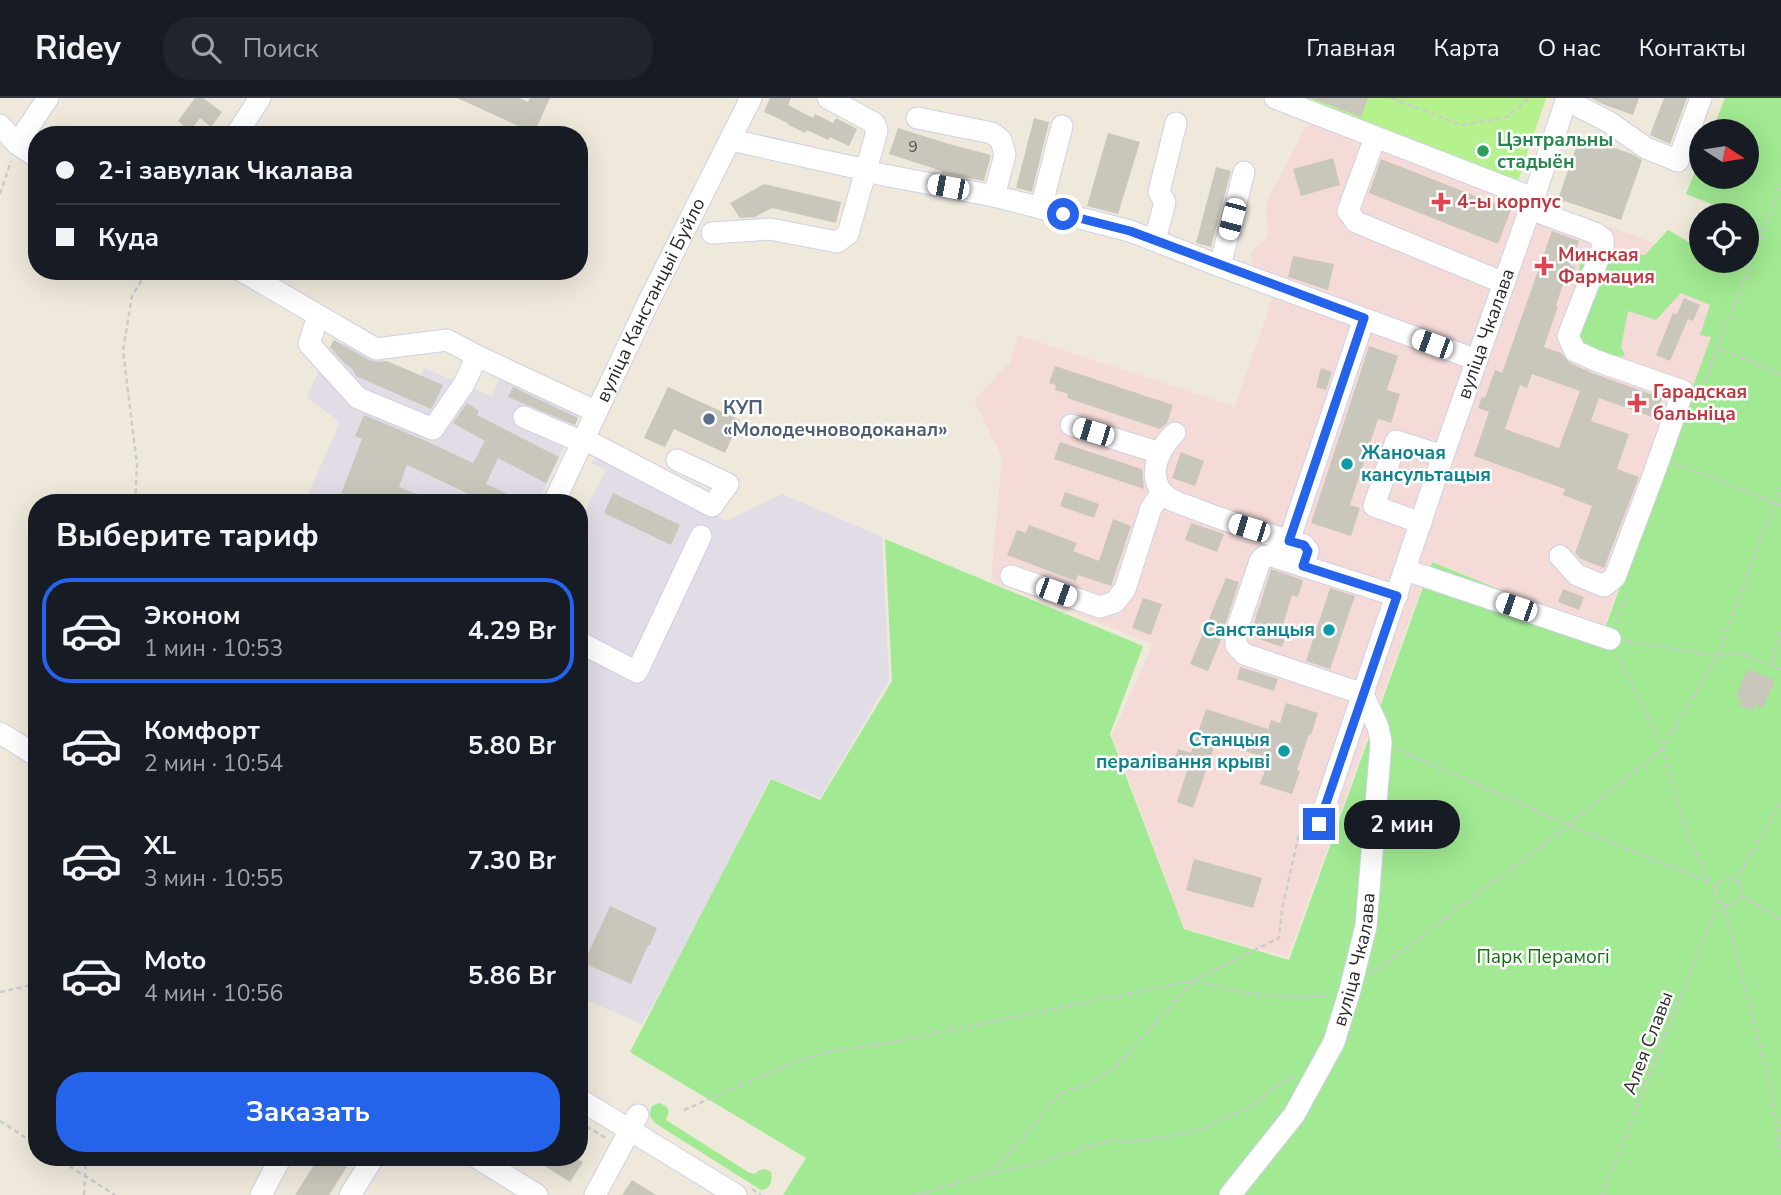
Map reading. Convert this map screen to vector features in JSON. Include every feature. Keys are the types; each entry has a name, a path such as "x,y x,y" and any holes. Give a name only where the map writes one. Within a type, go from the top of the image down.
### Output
{"street":[{"path":"29,126 48,98"},
{"path":"242,126 260,98"},
{"name":"вуліца Канстанцыі Буйло","path":"558,494 648,303 751,98"},
{"path":"712,233 770,229 837,242 848,234 877,131 874,122 828,98"},
{"path":"1275,98 1531,204 1603,239 1604,247 1568,336 1575,351 1683,391 1615,577 1604,586 1577,575 1560,556"},
{"path":"1566,99 1609,122 1646,148 1678,160 1701,98"},
{"name":"вуліца Чкалава","path":"1310,824 1363,694 1566,99"},
{"path":"917,118 992,133 1001,140 1005,155 994,196"},
{"path":"1155,240 1165,202 1159,192 1176,123"},
{"path":"0,125 17,144 28,151"},
{"path":"1041,208 1062,126"},
{"path":"17,144 28,128"},
{"path":"1375,138 1348,211 1356,222 1504,283"},
{"path":"730,140 879,174 994,196 1130,231 1477,360"},
{"path":"1220,265 1244,172"},
{"path":"257,280 376,349 447,340 597,412"},
{"path":"318,316 309,344 358,398 433,429 464,384 477,356"},
{"path":"1289,541 1364,318"},
{"path":"524,417 583,440 712,506 728,484 677,460"},
{"path":"1071,425 1160,453"},
{"path":"1175,433 1164,443 1155,470 1162,493 1176,502 1228,522 1304,545 1308,551 1303,566"},
{"path":"1422,523 1374,506 1396,441 1443,456"},
{"path":"1011,576 1100,607 1115,602 1125,589 1151,508 1162,493"},
{"path":"588,647 637,672 701,536"},
{"path":"1363,694 1244,654 1236,645 1236,632 1260,561 1265,556 1272,556 1397,596"},
{"path":"1406,570 1610,639"},
{"name":"вуліца Чкалава","path":"1230,1195 1294,1115 1334,1042 1350,990 1366,926 1381,742 1378,727 1363,694"},
{"path":"0,733 28,750"},
{"path":"588,1105 736,1195"},
{"path":"595,1195 628,1130"},
{"path":"261,1195 276,1166"},
{"path":"350,1195 368,1166"},
{"path":"490,1166 537,1195"}],"path":[{"path":"1391,98 1462,125 1507,117 1529,98"},
{"path":"0,194 17,144"},
{"path":"1759,242 1781,184"},
{"path":"135,494 137,464 123,350 132,296 142,280"},
{"path":"1716,347 1781,374"},
{"path":"1674,463 1781,505"},
{"path":"1372,974 1569,825 1663,748 1717,656 1781,487"},
{"path":"1770,665 1781,632"},
{"path":"1610,639 1717,656 1737,653 1781,669"},
{"path":"1610,639 1663,748 1683,823 1709,882"},
{"path":"1381,742 1569,825 1709,882 1717,888"},
{"path":"1735,881 1781,803"},
{"path":"684,1110 794,1062 836,1049 893,1042 1194,980 1279,938 1282,909 1310,824"},
{"path":"1726,880 1735,881 1742,890 1735,904 1724,904 1718,900 1716,892 1719,884 1726,880"},
{"path":"1741,896 1781,919"},
{"name":"Алея Славы","path":"1602,1195 1718,900"},
{"path":"1724,904 1771,1089 1781,1153"},
{"path":"1194,980 1259,995 1319,997 1343,994 1350,990"},
{"path":"989,1174 1060,1094 1093,1082 1117,1065 1194,980"},
{"path":"0,992 28,986"},
{"path":"915,1195 1115,1140 1128,1142 1190,1133 1210,1127 1218,1120 1255,1104 1272,1089 1298,1074"},
{"path":"0,1121 28,1139"},
{"path":"588,1123 628,1130"},
{"path":"69,1166 115,1195"},
{"path":"84,1195 86,1166"}],"shaded area":[{"path":"1309,121 1545,211 1548,204 1689,256 1689,273 1735,273 1603,630 1431,561 1288,957 1184,928 1112,735 1153,644 991,581 1002,457 974,400 1010,362 1018,335 1235,407 1280,276 1254,267 1250,254 1268,236 1266,202"},
{"path":"334,340 421,376 424,368 492,396 501,374 582,409 542,494 308,494 340,422 307,398"},
{"path":"598,452 727,521 782,494 882,537 889,680 820,798 770,778 697,925 642,1024 588,1001 588,505 606,470 592,463"}],"green space":[{"name":"Цэнтральны стадыён","path":"1297,98 1546,98 1518,181"},
{"name":"Парк Перамогі","path":"1725,98 1781,98 1781,1195 783,1195 806,1158 630,1052 771,779 820,800 892,681 885,539 1143,646 1110,734 1184,929 1289,960 1432,562 1604,631 1711,337 1700,335 1710,305 1681,293 1656,320 1628,311 1621,347 1625,356 1593,359 1570,349 1593,296 1577,283 1581,257 1593,259 1605,251 1645,255 1668,230 1689,242 1689,273 1759,273 1759,203 1709,203 1686,194 1689,187 1689,189 1759,189 1759,119 1717,119"},
{"path":"659,1103 669,1111 666,1120 748,1172 754,1174 765,1169 771,1172 769,1186 761,1190 658,1125 650,1112 652,1106"}],"building":[{"path":"195,98 203,98 222,112 212,126 200,118 194,126 184,126 178,121"},
{"path":"457,98 519,98 528,102 530,98 550,98 537,126 519,126"},
{"path":"770,98 791,98 788,105 813,118 815,114 833,123 836,118 857,129 849,146 807,130 805,133 764,112"},
{"path":"1311,98 1368,98 1361,117"},
{"path":"1591,98 1639,98 1633,115"},
{"path":"1664,98 1687,98 1670,144 1650,135"},
{"path":"1034,118 1049,122 1032,192 1016,188"},
{"path":"898,128 991,155 984,181 941,173 942,171 889,154"},
{"path":"1108,133 1140,142 1118,214 1087,206"},
{"path":"1580,136 1642,160 1621,220 1558,199"},
{"path":"1333,158 1340,185 1301,196 1293,169"},
{"name":"4-ы корпус","path":"1381,159 1511,210 1498,244 1369,193"},
{"path":"1216,167 1231,171 1211,247 1196,243"},
{"path":"764,184 841,202 836,223 772,208 755,217 740,218 730,203"},
{"name":"Гарадская бальніца","path":"1552,231 1579,241 1570,265 1575,267 1570,281 1565,279 1544,347 1561,353 1570,363 1592,373 1662,398 1655,418 1599,398 1591,421 1629,434 1617,469 1639,477 1604,568 1581,559 1575,553 1592,506 1563,495 1565,489 1474,456 1489,412 1478,408 1482,397 1485,398 1495,370 1502,373","holes":["1532,374 1580,391 1559,448 1505,429 1520,385 1527,388"]},
{"path":"1293,256 1334,264 1328,290 1288,277"},
{"path":"1684,298 1700,305 1693,321 1688,319 1670,361 1656,355 1673,313 1677,314"},
{"path":"334,340 369,360 387,361 443,385 431,409 356,376 352,368 330,347"},
{"name":"Жаночая кансультацыя","path":"1369,346 1398,356 1387,390 1400,394 1391,423 1378,419 1350,505 1360,508 1351,536 1311,523"},
{"path":"1055,366 1173,405 1167,423 1160,429 1067,398 1068,394 1055,390 1056,385 1049,383"},
{"path":"1321,368 1332,372 1326,390 1316,387"},
{"path":"513,387 578,418 575,425 508,397"},
{"name":"КУП «Молодечноводоканал»","path":"668,387 740,420 725,453 674,429 665,447 644,438"},
{"path":"467,403 479,411 477,415 559,457 546,483 498,458 486,484 507,494 469,494 407,465 399,487 417,494 341,494 362,439 355,436 364,415 473,463 485,441 453,423"},
{"path":"1060,442 1142,469 1144,489 1054,459"},
{"path":"1181,452 1204,461 1195,486 1172,478"},
{"path":"1065,492 1099,504 1094,518 1060,506"},
{"path":"613,493 680,525 671,545 604,513"},
{"path":"1113,519 1131,526 1111,586 1078,575 1076,581 1007,555 1017,530 1026,533 1029,525 1077,543 1073,551 1099,561"},
{"path":"1191,523 1224,534 1217,552 1185,540"},
{"path":"1271,569 1303,580 1298,597 1292,595 1283,625 1289,627 1282,647 1250,636"},
{"path":"1226,578 1239,582 1223,635 1208,671 1190,664"},
{"name":"Санстанцыя","path":"1330,588 1355,596 1330,669 1306,661"},
{"path":"1563,589 1584,597 1579,610 1558,602"},
{"path":"1143,598 1162,604 1151,635 1132,628"},
{"path":"1240,667 1278,679 1274,691 1237,679"},
{"path":"1747,669 1775,680 1763,708 1755,704 1752,711 1739,705 1741,699 1736,697"},
{"path":"1286,703 1318,713 1297,770 1300,771 1292,794 1260,784 1268,762 1263,760 1264,757 1216,742 1193,808 1177,802 1188,768 1173,763 1178,749 1191,753 1206,709 1268,729 1271,720 1280,723"},
{"path":"1194,859 1262,878 1253,908 1186,890"},
{"path":"610,906 657,928 631,984 588,965 588,954"},
{"path":"313,1166 347,1166 329,1195 295,1195"},
{"path":"544,1166 580,1166 570,1182"},
{"path":"632,1180 656,1195 622,1195"}],"place":[{"name":"Цэнтральны стадыён","path":"1483,151"},
{"name":"4-ы корпус","path":"1441,202"},
{"name":"Минская Фармация","path":"1544,266"},
{"name":"Гарадская бальніца","path":"1637,403"},
{"name":"КУП «Молодечноводоканал»","path":"709,419"},
{"name":"Жаночая кансультацыя","path":"1347,464"},
{"name":"Санстанцыя","path":"1329,630"},
{"name":"Станцыя пералівання крыві","path":"1284,751"}],"route":[{"path":"1063,214 1130,231 1364,318 1289,541 1304,545 1308,551 1303,566 1397,596 1319,824"}]}
